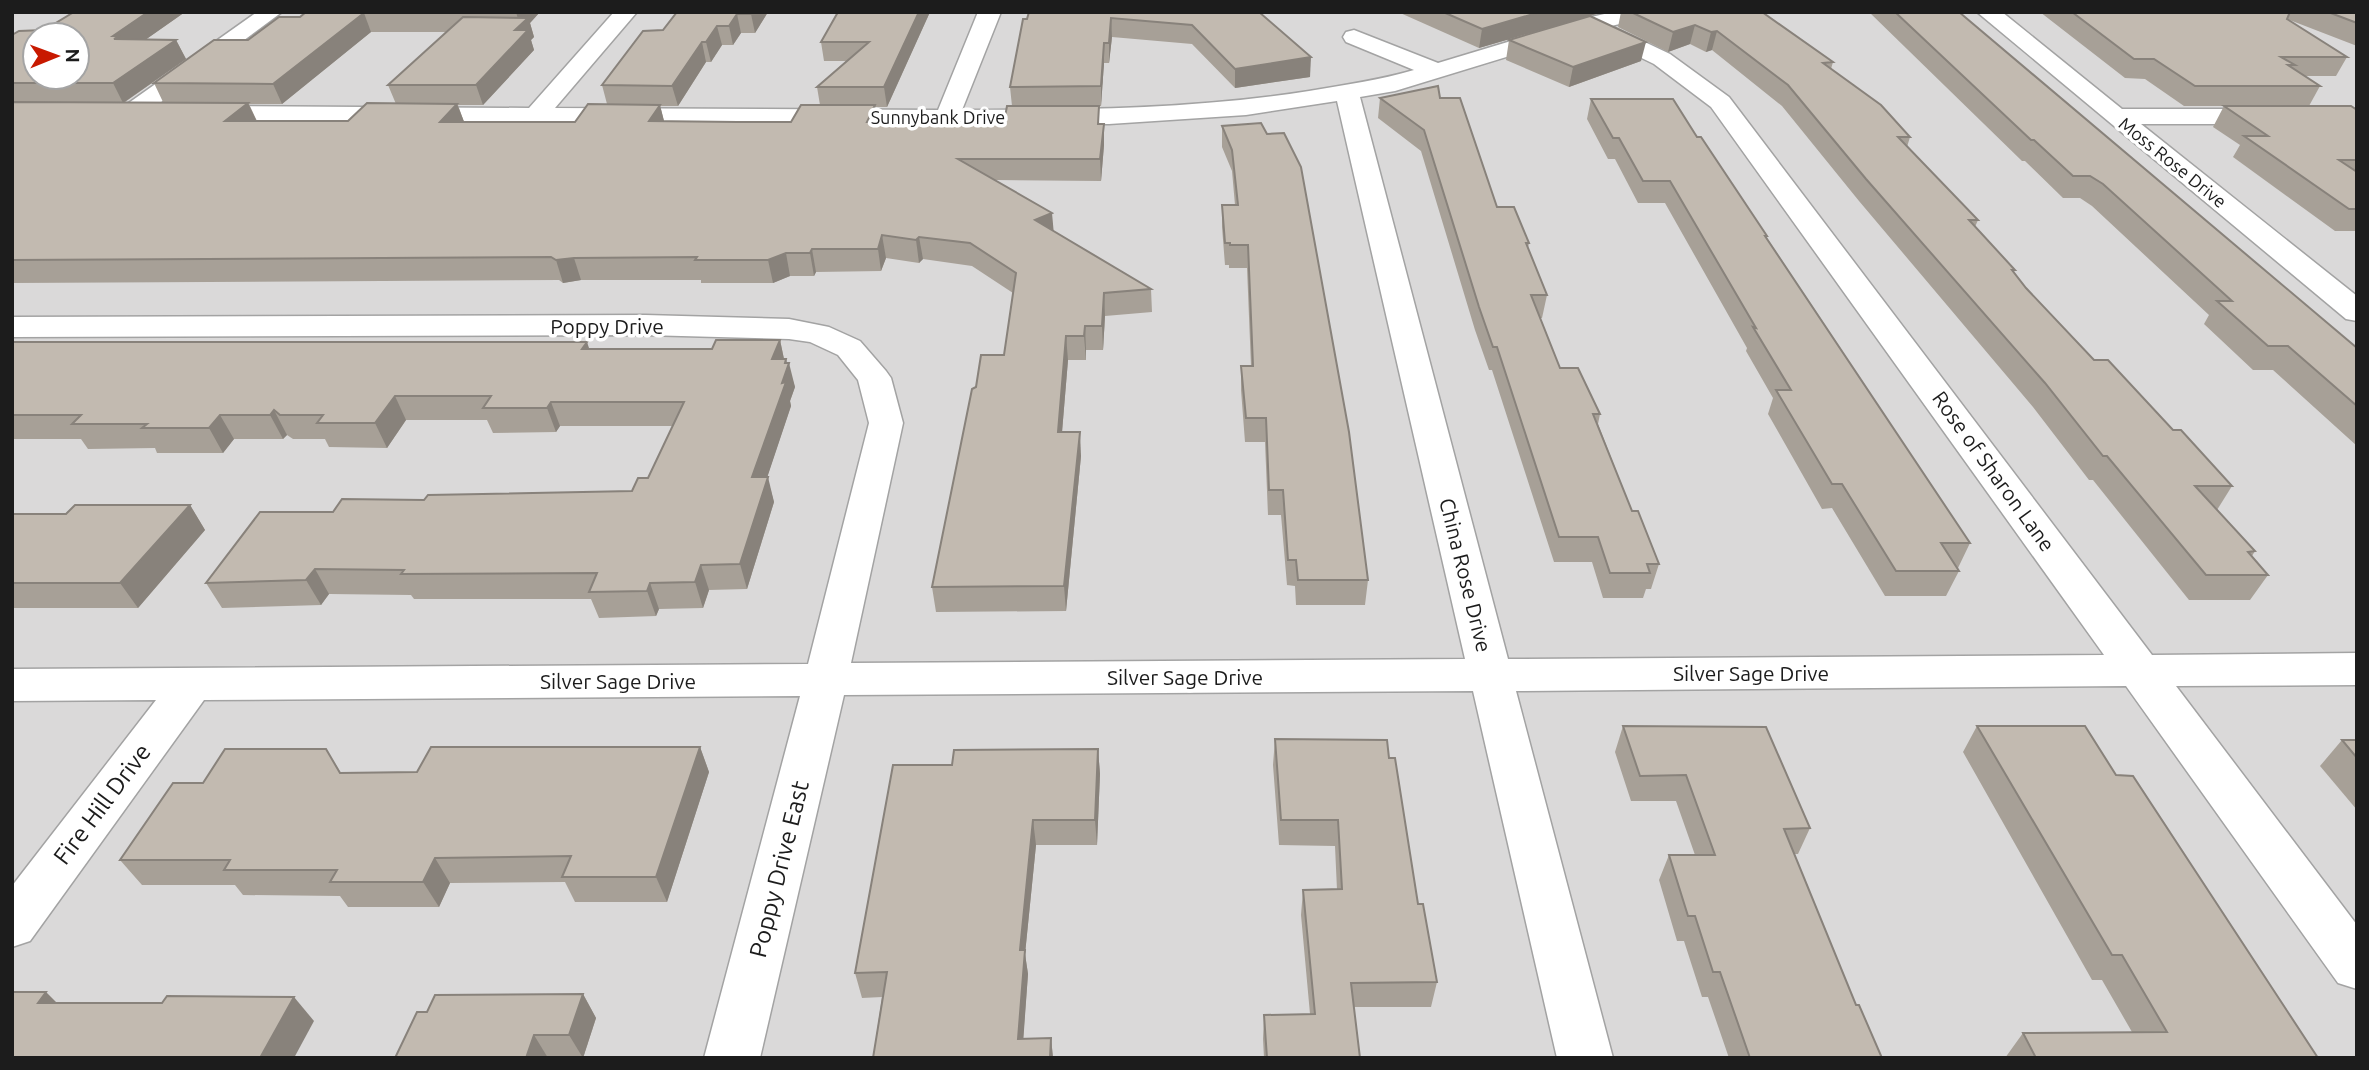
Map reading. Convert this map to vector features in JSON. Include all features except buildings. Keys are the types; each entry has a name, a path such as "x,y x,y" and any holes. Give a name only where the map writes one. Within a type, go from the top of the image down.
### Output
{"street":[{"path":"132,113 271,12"},
{"path":"536,115 626,12"},
{"path":"947,118 986,16 990,12"},
{"name":"Sunnybank Drive","path":"105,113 947,118 1172,114 1246,108 1387,86 1587,24 1642,12"},
{"name":"Moss Rose Drive","path":"1989,12 2357,312"},
{"name":"Rose of Sharon Lane","path":"1587,24 1638,44 1692,76 1720,102 2357,966"},
{"path":"1354,37 1437,71"},
{"name":"China Rose Drive","path":"1347,93 1585,1058"},
{"path":"2116,116 2357,117"},
{"name":"Poppy Drive","path":"12,327 645,325 789,329 818,334 849,348 874,378 886,423 826,679"},
{"name":"Silver Sage Drive","path":"12,685 2357,669"},
{"name":"Poppy Drive East","path":"732,1058 826,679"},
{"name":"Fire Hill Drive","path":"12,925 192,684"}],"shaded area":[{"path":"2357,12 2357,1058 12,1058 12,13"}]}
